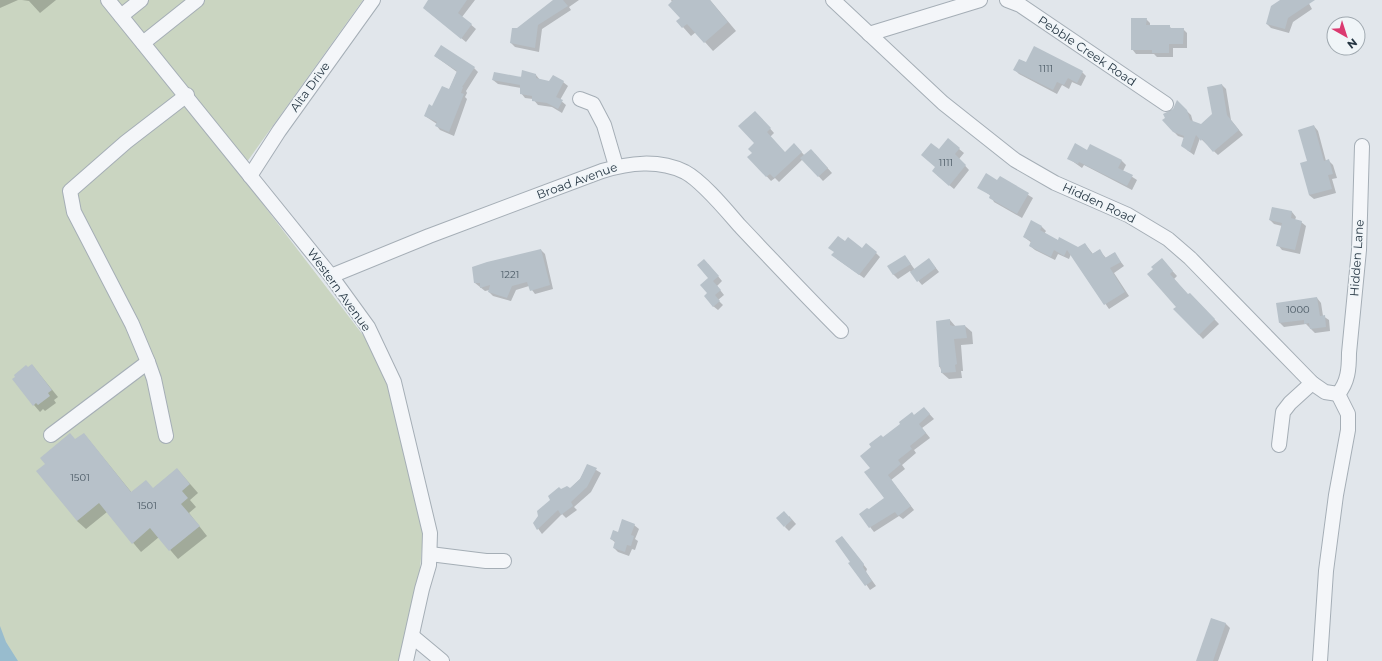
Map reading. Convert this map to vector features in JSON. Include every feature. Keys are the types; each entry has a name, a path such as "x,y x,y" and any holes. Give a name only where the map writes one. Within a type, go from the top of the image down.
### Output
{"street":[{"name":"Western Avenue","path":"108,0 187,95 331,276 368,327 394,382 430,533 429,565 422,589 406,661"},
{"path":"121,16 140,0"},
{"path":"143,43 197,0"},
{"name":"Alta Drive","path":"250,176 278,130 373,0"},
{"name":"Hidden Road","path":"833,0 943,103 1015,160 1055,183 1128,215 1168,239 1190,258 1312,383 1324,392 1338,394"},
{"path":"869,34 980,0"},
{"name":"Pebble Creek Road","path":"1007,0 1020,5 1166,104"},
{"path":"166,436 154,379 148,362 132,324 74,212 70,190 126,142 187,95"},
{"path":"580,99 593,104 604,125 616,166"},
{"name":"Hidden Lane","path":"1338,394 1344,387 1350,370 1349,353 1359,250 1362,146"},
{"name":"Broad Avenue","path":"331,276 429,236 616,166 624,164 660,163 686,172 708,191 796,286 841,331"},
{"path":"51,435 148,362"},
{"path":"1279,445 1283,412 1290,403 1312,383"},
{"path":"1320,661 1326,571 1336,495 1348,430 1348,414 1338,394"},
{"path":"430,554 486,561 504,561"},
{"path":"412,636 442,661"}],"green space":[{"path":"0,0 363,0 239,173 366,339 387,384 424,527 420,569 401,661 0,661"}],"water":[{"path":"0,626 6,642 18,661 0,661"}],"building":[{"path":"428,0 467,0 458,13 472,24 461,39 423,8"},
{"path":"553,0 563,0 568,6 538,25 535,48 510,43 512,28 517,28"},
{"path":"673,0 710,0 728,22 704,43 687,24 682,28 676,21 680,18 668,5"},
{"path":"1280,0 1315,0 1288,18 1285,29 1266,24 1271,6"},
{"path":"1131,18 1147,18 1146,25 1170,25 1170,28 1184,28 1183,44 1169,44 1169,53 1152,53 1152,50 1131,50"},
{"path":"441,45 475,67 462,87 461,93 464,94 449,132 435,126 437,122 424,116 429,104 432,106 442,86 449,89 457,71 434,56"},
{"path":"1034,46 1083,71 1077,83 1068,78 1064,85 1057,82 1053,90 1013,70 1019,59 1026,62"},
{"path":"522,70 536,74 536,78 549,81 553,75 564,81 556,97 563,100 558,109 547,103 532,101 532,96 520,94 520,85 492,80 494,72 521,77"},
{"path":"1222,84 1227,115 1239,130 1213,152 1202,139 1201,141 1196,135 1190,152 1181,146 1184,136 1173,132 1162,120 1165,118 1163,114 1173,109 1177,100 1187,110 1190,120 1201,124 1212,114 1207,87"},
{"path":"755,111 771,128 767,132 785,152 794,143 802,152 774,178 770,174 766,177 747,157 752,153 748,149 754,143 738,126"},
{"path":"1314,125 1324,161 1329,159 1333,174 1328,175 1332,189 1309,195 1300,163 1307,161 1298,130"},
{"path":"948,138 960,148 955,154 966,165 949,186 932,171 935,167 921,155 931,143 939,149"},
{"path":"1075,143 1087,150 1090,144 1122,160 1118,168 1133,175 1127,186 1079,162 1078,164 1067,159"},
{"path":"811,149 828,168 818,177 800,158"},
{"path":"986,173 997,180 1000,176 1029,193 1017,214 989,198 990,195 977,188"},
{"path":"1272,207 1292,211 1291,218 1302,221 1295,250 1276,246 1282,223 1269,220"},
{"path":"1031,220 1042,226 1040,230 1058,240 1059,237 1078,247 1085,243 1092,254 1100,249 1105,258 1115,252 1121,262 1110,268 1125,292 1104,305 1067,250 1064,256 1054,250 1051,257 1029,246 1031,241 1023,237"},
{"path":"838,236 845,241 848,237 862,248 866,243 877,252 859,275 831,255 834,252 828,248"},
{"path":"541,249 550,285 530,291 527,282 512,286 507,298 488,292 490,285 480,288 480,283 474,283 472,267"},
{"path":"905,255 911,264 893,275 887,266"},
{"path":"929,258 936,268 917,282 910,272"},
{"path":"1162,258 1173,271 1170,274 1188,294 1190,293 1215,319 1199,335 1173,309 1176,307 1147,274 1153,269 1151,267"},
{"path":"704,259 719,276 713,281 721,290 715,295 720,301 713,307 704,296 707,293 700,285 708,278 697,265"},
{"path":"1317,297 1320,316 1325,315 1326,327 1310,329 1309,323 1304,324 1304,320 1279,323 1276,303"},
{"path":"950,319 950,325 965,325 967,338 954,339 957,364 955,365 956,372 941,373 941,367 939,367 936,321"},
{"path":"32,364 52,390 48,393 50,396 38,405 36,403 33,406 12,379 15,377 14,375 26,365 28,367"},
{"path":"924,407 930,414 919,424 926,433 910,446 912,449 898,460 901,464 888,475 911,506 898,516 895,512 869,528 859,514 884,498 864,472 870,468 860,456 871,447 869,444 881,435 883,437 900,424 899,422 912,412 914,415"},
{"path":"70,433 75,439 84,433 131,492 146,480 153,488 177,468 190,484 182,491 188,498 181,504 200,526 169,551 150,528 132,544 99,503 77,521 36,471 45,464 40,458"},
{"path":"587,464 597,468 587,487 571,502 573,506 561,515 558,510 537,530 533,523 538,516 537,511 550,500 548,496 559,487 561,489 567,486 570,488 580,479"},
{"path":"784,511 792,520 784,527 776,518"},
{"path":"622,519 635,524 631,535 634,536 631,546 627,545 625,552 613,548 615,541 610,539 613,530 618,532"},
{"path":"842,536 864,564 863,567 872,581 865,586 848,563 850,562 835,541"},
{"path":"1211,618 1226,623 1213,661 1196,661"}]}
